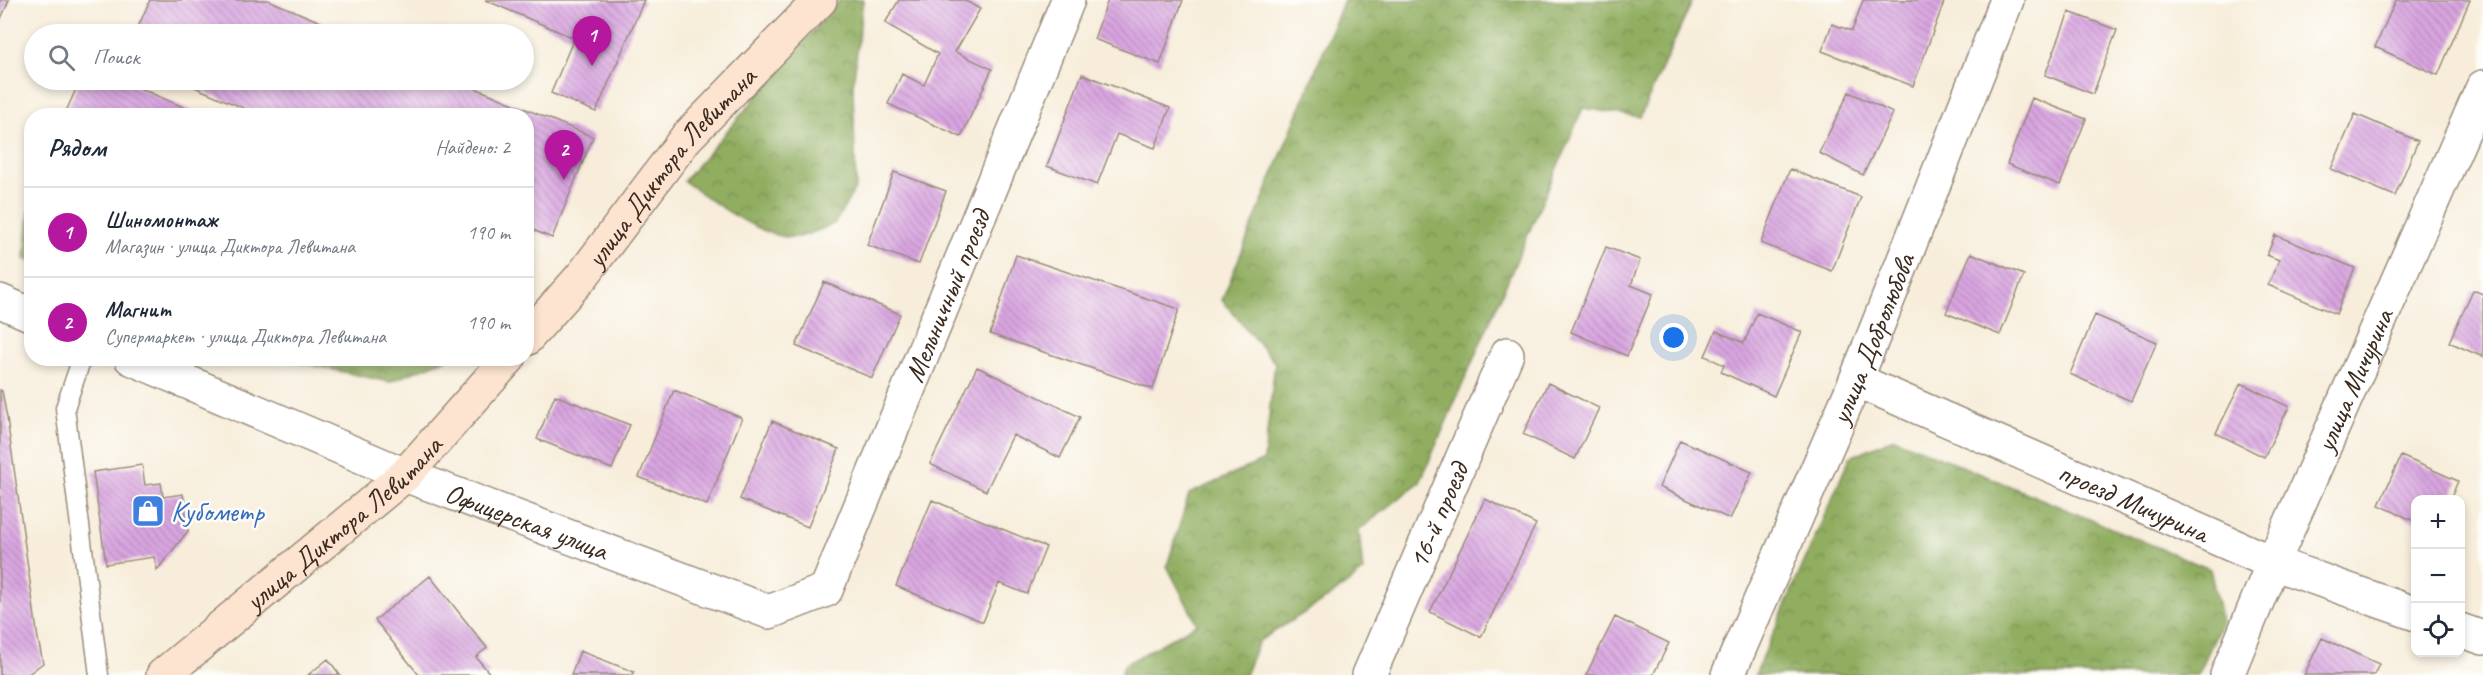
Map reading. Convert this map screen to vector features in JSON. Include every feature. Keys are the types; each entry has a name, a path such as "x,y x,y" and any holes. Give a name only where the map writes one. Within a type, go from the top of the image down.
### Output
{"street":[{"name":"улица Диктора Левитана","path":"534,330 584,275 686,138 820,0"},
{"name":"Мельничный проезд","path":"826,590 1068,0"},
{"name":"улица Добролюбова","path":"1728,675 1856,380 2007,0"},
{"name":"улица Мичурина","path":"2227,675 2273,563 2483,87"},
{"path":"0,301 24,312"},
{"name":"16-й проезд","path":"1369,675 1507,354"},
{"name":"Офицерская улица","path":"150,366 405,475 769,612 826,590"},
{"name":"улица Диктора Левитана","path":"163,675 405,475 502,366"},
{"name":"проезд Мичурина","path":"1856,380 2273,563 2411,613"},
{"path":"2465,632 2483,638"}],"lane":[{"path":"79,366 65,408 99,675"}],"green space":[{"path":"840,0 863,0 853,86 856,187 835,223 796,237 769,232 738,217 684,181"},
{"path":"1344,0 1693,0 1640,117 1583,108 1420,482 1359,530 1363,572 1328,598 1259,641 1245,675 1121,675 1124,665 1197,624 1167,566 1189,494 1264,460 1275,363 1222,300"},
{"path":"316,366 429,366 389,382"},
{"path":"1894,438 2210,569 2222,622 2198,675 1755,675 1850,457"}],"building":[{"path":"0,0 9,0 0,21"},
{"path":"150,0 268,0 325,24 139,24"},
{"path":"485,0 644,0 596,112 551,93 574,38"},
{"path":"899,0 964,0 980,9 955,52 992,69 961,137 888,104 902,74 924,85 938,54 885,23"},
{"path":"1108,0 1183,0 1160,64 1094,39"},
{"path":"1863,0 1937,0 1944,2 1913,86 1822,51 1832,24 1852,31"},
{"path":"2396,0 2470,0 2438,75 2375,47"},
{"path":"2069,12 2117,30 2093,94 2045,75"},
{"path":"1082,74 1170,108 1155,148 1117,134 1097,185 1047,166"},
{"path":"76,90 144,90 185,108 68,108"},
{"path":"201,90 480,90 523,108 243,108"},
{"path":"1849,92 1893,113 1863,175 1819,153"},
{"path":"2032,98 2086,119 2060,185 2007,164"},
{"path":"534,112 593,137 552,238 534,230"},
{"path":"2355,114 2418,141 2395,196 2331,169"},
{"path":"1790,169 1861,197 1832,271 1761,243"},
{"path":"894,172 946,191 919,264 867,245"},
{"path":"2275,235 2355,268 2336,314 2268,285 2279,260 2267,255"},
{"path":"1606,247 1640,260 1631,285 1653,294 1627,356 1571,332"},
{"path":"1971,253 2024,275 2000,335 1946,313"},
{"path":"1016,255 1179,309 1153,389 990,334"},
{"path":"824,282 900,314 872,378 796,346"},
{"path":"2473,290 2483,294 2483,357 2449,342"},
{"path":"1757,313 1802,332 1774,396 1721,372 1724,365 1705,356 1716,331 1744,343"},
{"path":"2095,315 2157,342 2131,401 2070,374"},
{"path":"977,367 1080,417 1060,458 1013,435 986,491 930,464"},
{"path":"1548,383 1599,408 1575,459 1523,434"},
{"path":"2241,383 2289,407 2264,457 2216,433"},
{"path":"0,390 7,418 43,663 27,675 0,675"},
{"path":"674,390 742,418 707,505 639,477"},
{"path":"555,395 630,425 612,469 537,439"},
{"path":"772,421 839,449 808,527 740,499"},
{"path":"1680,440 1752,472 1730,519 1659,487"},
{"path":"2401,456 2458,481 2452,495 2411,495 2411,520 2379,505"},
{"path":"142,465 145,485 161,483 163,497 183,494 188,531 157,570 154,557 106,564 93,472"},
{"path":"1485,499 1536,524 1481,637 1430,612"},
{"path":"932,500 1046,547 1027,594 999,583 983,622 896,586"},
{"path":"430,576 487,648 476,657 491,675 419,675 375,620"},
{"path":"1615,617 1669,643 1653,675 1586,675"},
{"path":"2322,638 2379,664 2374,675 2304,675"},
{"path":"580,651 634,672 633,675 571,675"},
{"path":"328,659 340,675 308,675"}],"place":[{"name":"Шиномонтаж","path":"592,66"},
{"name":"Магнит","path":"564,180"},
{"name":"Кубометр","path":"148,511"}]}
